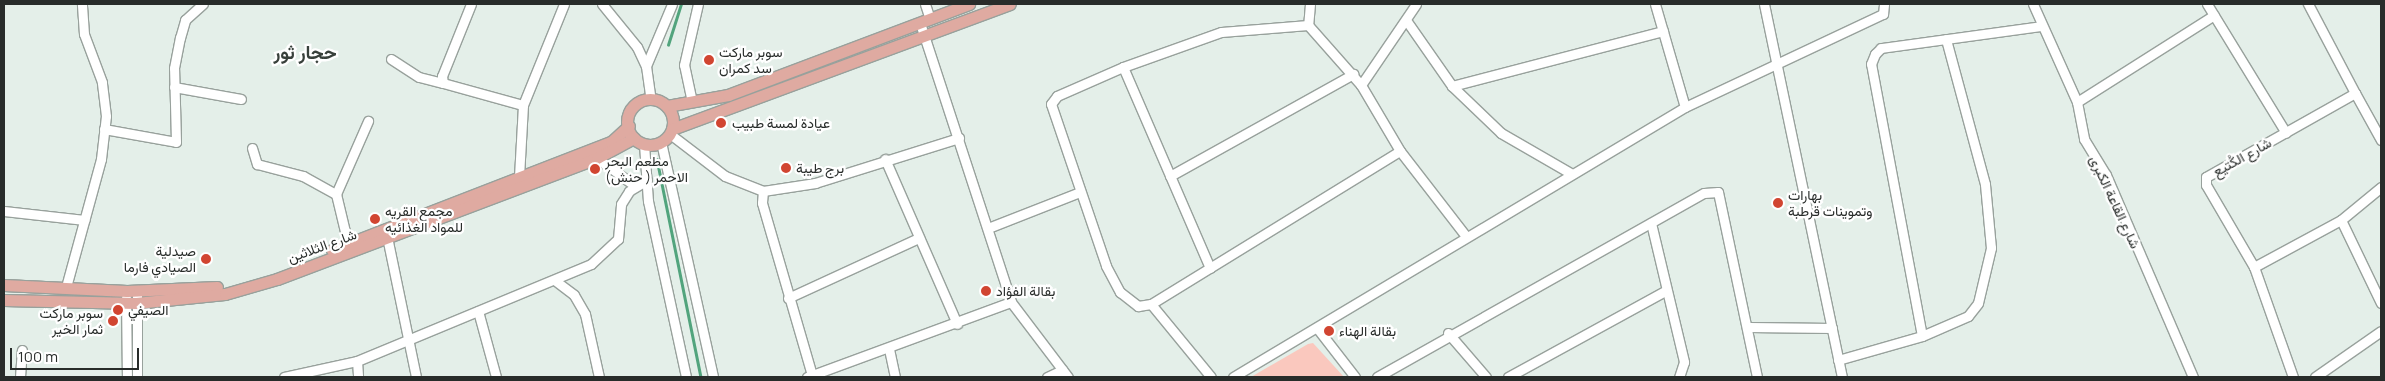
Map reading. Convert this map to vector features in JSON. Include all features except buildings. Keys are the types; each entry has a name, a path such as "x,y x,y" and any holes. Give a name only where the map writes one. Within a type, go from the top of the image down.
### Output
{"main road":[{"path":"969,4 728,95 667,106 651,100 635,106 629,126 639,141 668,135 1010,4"},
{"path":"667,106 668,135"},
{"name":"شارع الثلاثين","path":"4,285 132,291 222,287 348,244 387,233 519,176 611,142 629,126"},
{"name":"شارع الثلاثين","path":"4,300 131,303 225,294 639,141"}],"street":[{"path":"66,287 84,220 104,129 102,82 84,34 82,4"},
{"path":"104,129 176,142 174,87 182,28 203,4"},
{"path":"443,83 442,76 472,4"},
{"path":"519,176 523,105 564,4"},
{"path":"602,4 637,47 646,66 651,100"},
{"path":"646,66 672,4"},
{"path":"692,102 684,65 698,4"},
{"path":"924,4 924,38 959,138 1011,302 1065,374 1047,377"},
{"path":"1310,4 1308,25 1361,84 1400,151 1465,235"},
{"path":"1361,84 1416,4"},
{"path":"1655,4 1685,107"},
{"path":"1764,4 1842,377"},
{"path":"1233,377 1317,328 1465,235 1685,107 1883,14 1884,4"},
{"name":"شارع القاعة الكبرى","path":"2033,4 2076,102 2084,139 2106,175 2193,377"},
{"path":"2207,4 2286,133"},
{"path":"2308,4 2381,140"},
{"path":"2076,102 2214,15"},
{"path":"1406,20 1452,86 1501,134 1572,174"},
{"path":"1308,25 1221,32 1123,67 1057,96 1052,104 1080,192 1120,292 1138,306 1151,304 1400,151"},
{"path":"1922,336 1871,64 1881,48 2042,26"},
{"path":"1452,86 1663,31"},
{"path":"1838,360 1922,336 1975,310 1991,248 1983,177 1946,38"},
{"path":"391,59 419,77 523,105"},
{"path":"1123,67 1210,268"},
{"path":"1170,176 1353,74"},
{"path":"174,87 241,100"},
{"name":"شارع الكُتيع","path":"2293,377 2254,267 2206,185 2206,177 2355,93"},
{"path":"348,244 336,194 368,121"},
{"path":"668,135 725,176 763,191 815,182 885,159 959,138"},
{"path":"668,135 713,377"},
{"path":"639,141 686,377"},
{"path":"252,148 256,164 303,176 336,194"},
{"path":"596,158 635,186"},
{"path":"885,159 916,239 956,324"},
{"path":"284,377 357,361 407,338 557,282 613,247 621,230 621,204 635,186 647,180"},
{"path":"2254,267 2341,220 2381,187"},
{"path":"763,191 762,203 809,376 889,349 1011,302"},
{"path":"988,228 1080,192"},
{"path":"1376,377 1448,333 1704,193 1718,192 1749,327 1757,377"},
{"path":"4,211 84,220"},
{"path":"2341,220 2381,303"},
{"path":"1651,223 1665,291 1684,362 1679,377"},
{"path":"387,233 416,377"},
{"path":"788,298 916,239"},
{"path":"557,282 574,295 585,314 599,377"},
{"path":"127,377 132,291"},
{"path":"1508,377 1665,291"},
{"path":"131,303 137,377"},
{"path":"1151,304 1211,377"},
{"path":"478,311 496,377"},
{"path":"1749,327 1832,328"},
{"path":"1317,328 1355,377"},
{"path":"2315,377 2381,331"},
{"path":"1448,333 1486,377"},
{"path":"889,349 895,377"},
{"path":"20,377 22,350"},
{"path":"357,361 358,377"}],"shaded area":[{"path":"1313,343 1344,377 1251,377 1308,344"}],"waterway":[{"path":"668,45 681,4"},
{"path":"657,159 701,377"}],"place":[{"name":"سوبر ماركت سد كمران","path":"709,60"},
{"name":"عيادة لمسة طبيب","path":"721,123"},
{"name":"برج طيبة","path":"786,168"},
{"name":"مطعم البحر الاحمر ( حنش)","path":"595,169"},
{"name":"بهارات وتموينات قرطبة","path":"1778,203"},
{"name":"مجمع القريه للمواد الغذائيه","path":"375,219"},
{"name":"صيدلية الصيادي فارما","path":"206,259"},
{"name":"بقالة الفؤاد","path":"986,291"},
{"name":"الصيفي","path":"118,310"},
{"name":"سوبر ماركت ثمار الخير","path":"113,321"},
{"name":"بقالة الهناء","path":"1329,331"}],"district":[{"name":"حجار ثور","path":"305,53"}]}
